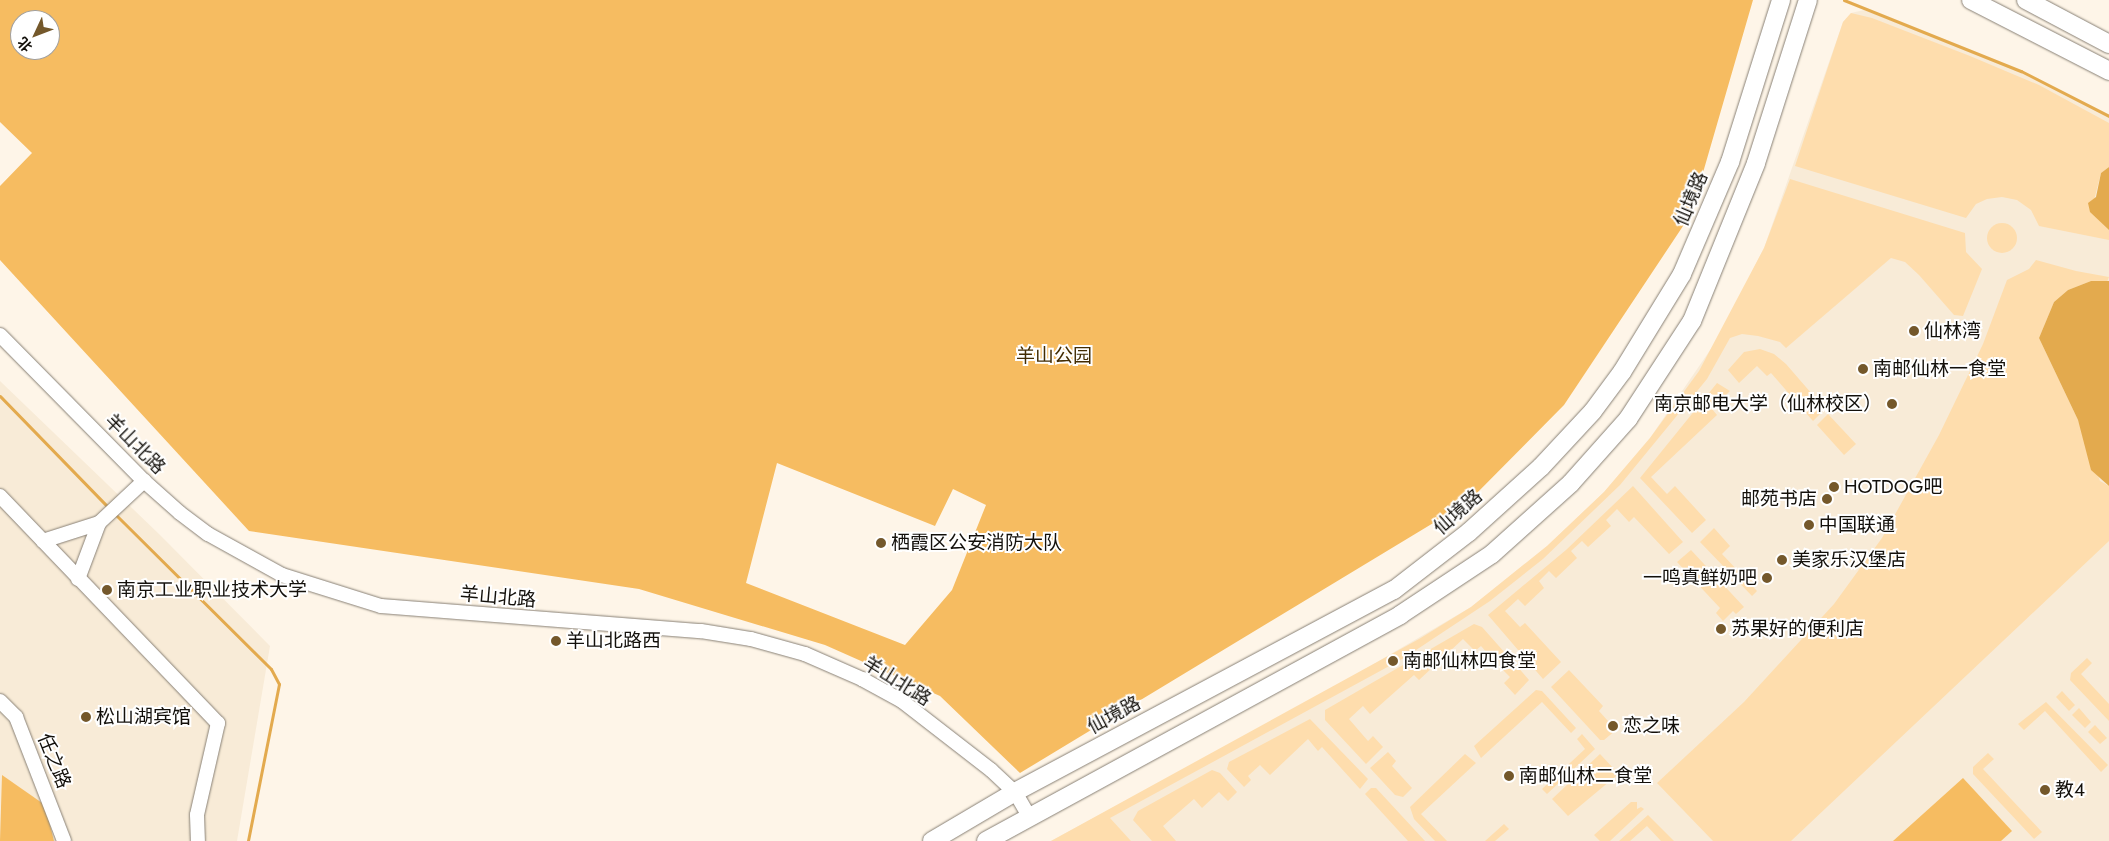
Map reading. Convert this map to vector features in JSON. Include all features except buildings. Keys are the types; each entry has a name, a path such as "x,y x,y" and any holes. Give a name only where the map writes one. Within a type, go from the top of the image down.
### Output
{"main road":[{"name":"仙境路","path":"932,841 1015,792 1394,590 1469,532 1541,467 1593,411 1616,380 1682,274 1730,162 1781,0"},
{"path":"1972,0 2109,71"},
{"path":"2026,0 2109,44"},
{"path":"986,841 1444,588 1498,548 1602,451 1652,386 1692,321 1756,163 1807,2"}],"street":[{"name":"羊山北路","path":"0,335 144,481 208,534 249,558 319,589 382,606 700,631 751,639 805,654 862,679 902,701 1015,792 1029,816"},
{"path":"43,541 99,523 144,481"},
{"path":"0,496 78,580 218,724 197,815 198,841"},
{"path":"78,580 99,523"},
{"name":"任之路","path":"0,701 16,717 64,841"}],"shaded area":[{"name":"南京邮电大学（仙林校区）","path":"1864,10 2021,71 2109,117 2109,841 1051,841 1314,699 1471,607 1547,546 1604,492 1650,438 1719,337 1764,248 1843,22 1851,13"},
{"path":"1851,13 1872,18 2039,85 2109,123 2109,167 2101,173 2091,212 2109,230 2109,240 2039,226 2031,210 2017,200 2002,197 1987,199 1976,204 1966,218 1795,166 1843,22"},
{"path":"2109,167 2109,230 2090,212 2088,203 2096,197 2101,173"},
{"path":"1790,179 1965,233 1966,252 1982,269 1963,316 1954,315 1905,262 1891,258 1786,348 1780,342 1758,336 1742,334 1730,338 1707,379 1620,485 1543,559 1490,601 1404,658 1110,818 1131,841 1051,841 1419,639 1471,607 1547,546 1604,492 1650,438 1699,371 1764,248"},
{"path":"2002,223 2013,227 2017,238 2013,249 2002,253 1991,249 1987,238 1991,227"},
{"path":"2036,260 2076,271 2109,277 2107,282 2091,281 2068,290 2054,302 2039,338 2078,420 2100,481 2109,486 2109,541 1791,841 1713,841 1657,783 1744,702 1834,604 1882,538 1939,435 1983,344 2007,280 2029,269"},
{"path":"2091,281 2109,281 2109,486 2091,470 2078,420 2039,338 2054,302 2068,290"},
{"path":"1760,349 1774,354 1786,364 1825,409 1813,421 1771,373 1767,376 1757,366 1739,383 1728,370 1744,352"},
{"name":"南京工业职业技术大学","path":"0,381 159,534 270,646 237,841 0,841"},
{"path":"1717,383 1730,391 1712,409 1717,415 1651,477 1667,494 1675,486 1706,520 1692,533 1640,478"},
{"path":"1828,414 1856,444 1844,455 1817,425"},
{"path":"1633,486 1683,542 1669,554 1634,517 1629,522 1617,509 1606,520 1611,526 1588,547 1582,541 1571,551 1577,558 1556,578 1549,571 1539,581 1544,588 1525,606 1518,599 1505,611 1520,627 1525,623 1561,662 1543,679 1488,615 1566,550"},
{"path":"1714,528 1730,546 1722,554 1757,591 1752,596 1700,542"},
{"path":"1691,550 1744,607 1736,614 1733,611 1723,621 1716,613 1720,608 1677,562"},
{"path":"1474,624 1482,627 1506,654 1496,663 1481,646 1475,651 1463,639 1419,680 1414,675 1370,714 1363,706 1349,719 1368,741 1373,736 1383,747 1366,764 1325,720 1325,710"},
{"path":"1510,658 1529,680 1515,695 1504,683 1510,677 1500,667"},
{"path":"2087,658 2092,663 2081,674 2109,704 2109,721 2070,680 2071,673"},
{"path":"1569,670 1603,706 1599,711 1616,730 1604,740 1600,740 1551,687"},
{"path":"1536,690 1542,691 1576,728 1571,733 1542,702 1481,758 1474,746"},
{"path":"2062,691 2075,705 2069,711 2056,697"},
{"path":"2046,702 2108,765 2101,772 2045,711 2024,730 2018,724"},
{"path":"2079,708 2091,722 2085,728 2072,715"},
{"path":"1310,719 1368,779 1360,789 1322,747 1318,751 1308,739 1270,775 1260,765 1248,776 1251,780 1244,787 1227,769 1229,762"},
{"path":"2095,725 2107,738 2100,744 2088,732"},
{"path":"1582,734 1595,749 1547,794 1542,789 1585,749 1577,739"},
{"path":"1388,752 1396,761 1392,766 1412,788 1403,797 1395,795 1370,768"},
{"path":"1988,753 1994,759 1983,769 2042,832 2034,839 1973,774 1973,767"},
{"path":"1465,754 1476,763 1421,814 1447,841 1435,841 1414,819 1410,807"},
{"path":"1600,754 1615,770 1616,776 1568,816 1552,799"},
{"path":"1212,770 1220,773 1237,792 1228,801 1219,792 1202,808 1194,799 1163,826 1176,841 1152,841 1133,820 1138,811"},
{"path":"1371,788 1376,788 1425,841 1408,841 1365,794"},
{"path":"1631,802 1637,802 1637,809 1641,807 1644,809 1610,841 1600,841 1594,835"},
{"path":"1648,815 1674,841 1661,841 1647,826 1630,841 1619,841"},
{"path":"1504,824 1509,829 1495,841 1485,841"}],"green space":[{"name":"羊山公园","path":"0,0 1753,0 1691,214 1564,405 1468,502 1020,773 940,696 825,645 639,589 249,531 0,260 0,186 32,153 0,122","holes":["777,463 935,526 953,489 986,505 952,590 905,645 746,583"]},
{"path":"2,775 45,805 54,841 0,841"},
{"path":"1963,778 2012,831 2001,841 1893,841"}],"waterway":[{"path":"1844,0 2021,71 2109,116"},
{"path":"0,396 109,508"},
{"path":"114,513 271,669 279,684 248,841"}],"place":[{"name":"仙林湾","path":"1914,331"},
{"name":"南邮仙林一食堂","path":"1863,369"},
{"name":"南京邮电大学（仙林校区）","path":"1892,404"},
{"name":"HOTDOG吧","path":"1834,487"},
{"name":"邮苑书店","path":"1827,499"},
{"name":"中国联通","path":"1809,525"},
{"name":"栖霞区公安消防大队","path":"881,543"},
{"name":"美家乐汉堡店","path":"1782,560"},
{"name":"一鸣真鲜奶吧","path":"1767,578"},
{"name":"南京工业职业技术大学","path":"107,590"},
{"name":"苏果好的便利店","path":"1721,629"},
{"name":"羊山北路西","path":"556,641"},
{"name":"南邮仙林四食堂","path":"1393,661"},
{"name":"松山湖宾馆","path":"86,717"},
{"name":"恋之味","path":"1613,726"},
{"name":"南邮仙林二食堂","path":"1509,776"},
{"name":"教4","path":"2045,790"}]}
